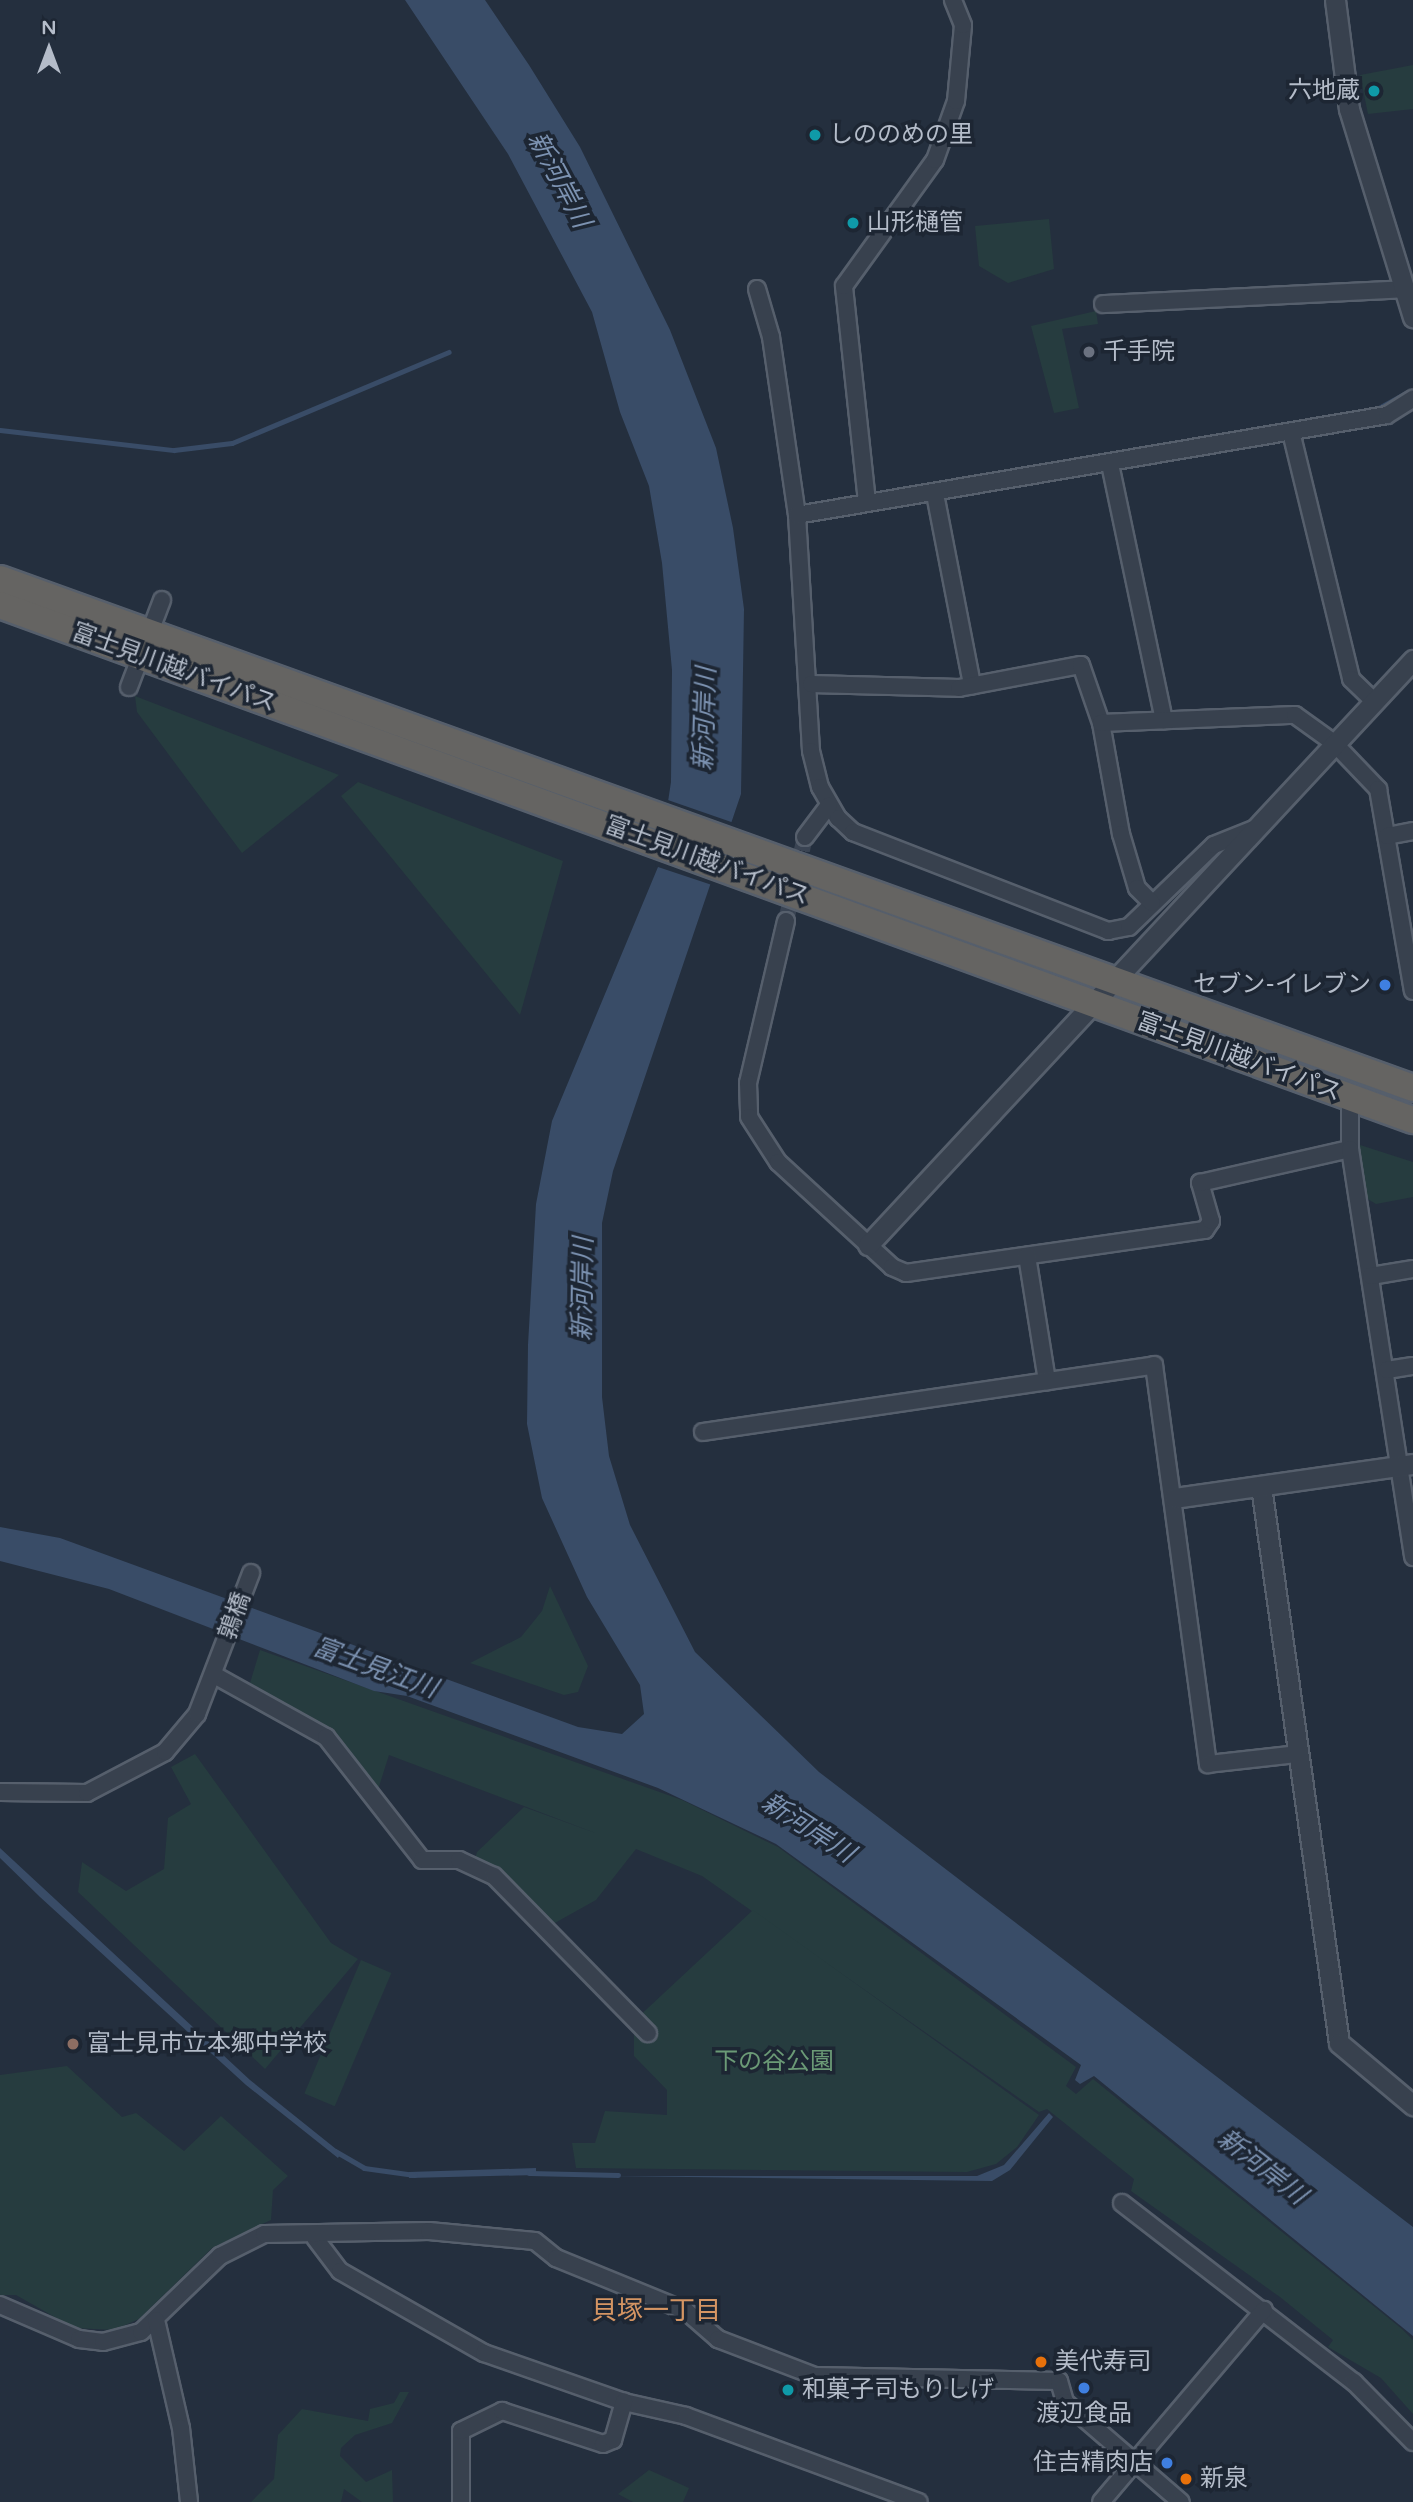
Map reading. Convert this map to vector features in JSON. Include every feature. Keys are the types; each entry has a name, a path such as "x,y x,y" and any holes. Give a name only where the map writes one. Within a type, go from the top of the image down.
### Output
{"highway":[{"name":"富士見川越バイパス","path":"0,579 146,645 763,869 1092,1004 1413,1120"},
{"name":"富士見川越バイパス","path":"0,605 146,645"},
{"name":"富士見川越バイパス","path":"763,869 1116,980 1413,1088"}],"street":[{"path":"867,502 844,286 934,160 956,102 963,25 953,0"},
{"path":"1335,0 1349,109 1413,317"},
{"path":"757,289 771,337 797,515 811,684 811,751 828,806 853,832 1088,927 1129,927 1214,845 1254,829"},
{"path":"1103,304 1406,289"},
{"path":"797,515 867,502 935,494 1387,415 1413,399"},
{"path":"1291,432 1351,679 1374,701"},
{"path":"1110,464 1164,720"},
{"path":"935,494 972,685"},
{"path":"128,687 162,600"},
{"path":"868,1245 1413,660"},
{"path":"811,684 972,685 1075,662 1101,723 1121,834 1137,888 1152,903"},
{"path":"1101,723 1296,715 1334,743 1378,789 1413,990"},
{"path":"805,837 828,806"},
{"path":"1387,836 1413,831"},
{"path":"786,921 748,1083 749,1117 778,1162 868,1245 906,1273 1205,1230 1211,1221 1200,1183 1350,1149"},
{"path":"1350,1098 1350,1149 1387,1370 1406,1465 1413,1557"},
{"path":"1027,1256 1047,1381"},
{"path":"1371,1276 1413,1269"},
{"path":"703,1432 1154,1365 1208,1763 1297,1754"},
{"path":"1387,1370 1413,1366"},
{"path":"1174,1499 1406,1465"},
{"path":"1261,1486 1339,2043 1413,2105"},
{"name":"鶉橋","path":"0,1792 87,1793 149,1763 190,1727 214,1675 251,1573"},
{"path":"214,1675 326,1737 422,1860 460,1860 494,1876 648,2033"},
{"path":"1122,2203 1264,2310 1364,2391 1413,2442"},
{"path":"0,2305 79,2339 103,2342 125,2339 156,2320 240,2242 264,2234 315,2238 429,2231 535,2241 556,2258 686,2311 718,2339 815,2376 1059,2381 1065,2402 1181,2502"},
{"path":"315,2238 340,2272 484,2353 624,2402 698,2420 919,2502"},
{"path":"1101,2502 1264,2310"},
{"path":"156,2320 181,2428 189,2502"},
{"path":"461,2502 461,2431 502,2411 603,2444 613,2440 624,2402"}],"green space":[{"path":"1413,65 1413,109 1368,114 1360,75"},
{"path":"1049,219 1054,269 1008,283 979,266 975,226"},
{"path":"1096,311 1098,324 1062,329 1079,408 1054,413 1031,326"},
{"path":"135,696 339,775 242,853 137,712"},
{"path":"358,782 563,861 520,1015 341,796"},
{"path":"1357,1144 1413,1162 1413,1197 1376,1204 1366,1198"},
{"path":"550,1586 588,1666 578,1692 564,1695 470,1663 521,1637 542,1611"},
{"path":"260,1650 682,1800 778,1847 1076,2067 1066,2086 1076,2094 1093,2079 1402,2329 1413,2340 1413,2414 1381,2378 1328,2347 1333,2340 1280,2297 1131,2191 1134,2179 1047,2109 1039,2112 702,1876 636,1849 596,1900 553,1924 501,1874 475,1859 477,1852 524,1807 598,1834 389,1755 376,1796 335,1737 250,1683"},
{"path":"195,1754 331,1943 358,1959 265,2069 78,1892 82,1862 126,1891 164,1869 168,1818 191,1804 171,1767"},
{"name":"下の谷公園","path":"753,1910 1039,2115 1017,2147 996,2164 967,2172 576,2168 572,2143 595,2143 605,2111 667,2115 667,2090 634,2056 634,2021"},
{"path":"361,1960 391,1973 335,2106 304,2093"},
{"name":"富士見市立本郷中学校","path":"67,2066 122,2117 136,2113 184,2151 221,2116 288,2176 273,2190 271,2220 212,2248 139,2319 114,2330 74,2328 16,2295 0,2295 0,2075"},
{"path":"400,2392 409,2392 392,2423 355,2435 341,2448 340,2456 366,2482 392,2470 393,2502 362,2502 344,2489 341,2502 251,2502 274,2479 278,2435 302,2409 368,2421 370,2409 394,2403"},
{"path":"649,2470 689,2488 683,2502 633,2502 618,2494"}],"water":[{"path":"405,0 485,0 580,147 670,330 716,448 733,528 744,609 741,794 613,1171 602,1223 602,1397 609,1456 630,1525 695,1652 819,1772 1413,2227 1413,2336 1094,2076 1080,2084 1075,2080 1081,2065 776,1844 658,1788 407,1696 374,1691 109,1589 0,1561 0,1527 60,1538 578,1727 622,1734 644,1714 640,1685 587,1597 542,1498 527,1424 528,1345 536,1204 552,1121 658,867 671,782 672,670 662,563 649,486 620,412 592,312 508,154"},
{"path":"0,1848 250,2080 341,2153 338,2158 246,2085 40,1897 0,1858"},
{"path":"1049,2113 1053,2117 1010,2170 992,2181 611,2176 977,2176 1004,2165"},
{"path":"536,2168 536,2175 409,2178 409,2172"}],"pier":[{"path":"665,799 737,824 712,885 655,866"}],"waterway":[{"path":"0,430 174,450 232,443 449,352"},
{"path":"1377,409 1408,392"},
{"path":"335,2151 364,2168 415,2175"},
{"path":"529,2173 618,2175"}],"tunnel":[{"path":"786,921 805,837"}],"place":[{"name":"六地蔵","path":"1374,91"},
{"name":"しののめの里","path":"815,135"},
{"name":"山形樋管","path":"853,223"},
{"name":"千手院","path":"1089,352"},
{"name":"セブン-イレブン","path":"1385,985"},
{"name":"富士見市立本郷中学校","path":"73,2044"},
{"name":"美代寿司","path":"1041,2362"},
{"name":"渡辺食品","path":"1084,2388"},
{"name":"和菓子司もりしげ","path":"788,2390"},
{"name":"住吉精肉店","path":"1167,2463"},
{"name":"新泉","path":"1186,2479"}],"district":[{"name":"貝塚一丁目","path":"656,2311"}],"water label":[{"name":"新河岸川","path":"559,180"},
{"name":"新河岸川","path":"705,719"},
{"name":"新河岸川","path":"583,1289"},
{"name":"富士見江川","path":"375,1668"},
{"name":"新河岸川","path":"808,1828"},
{"name":"新河岸川","path":"1262,2167"}]}
